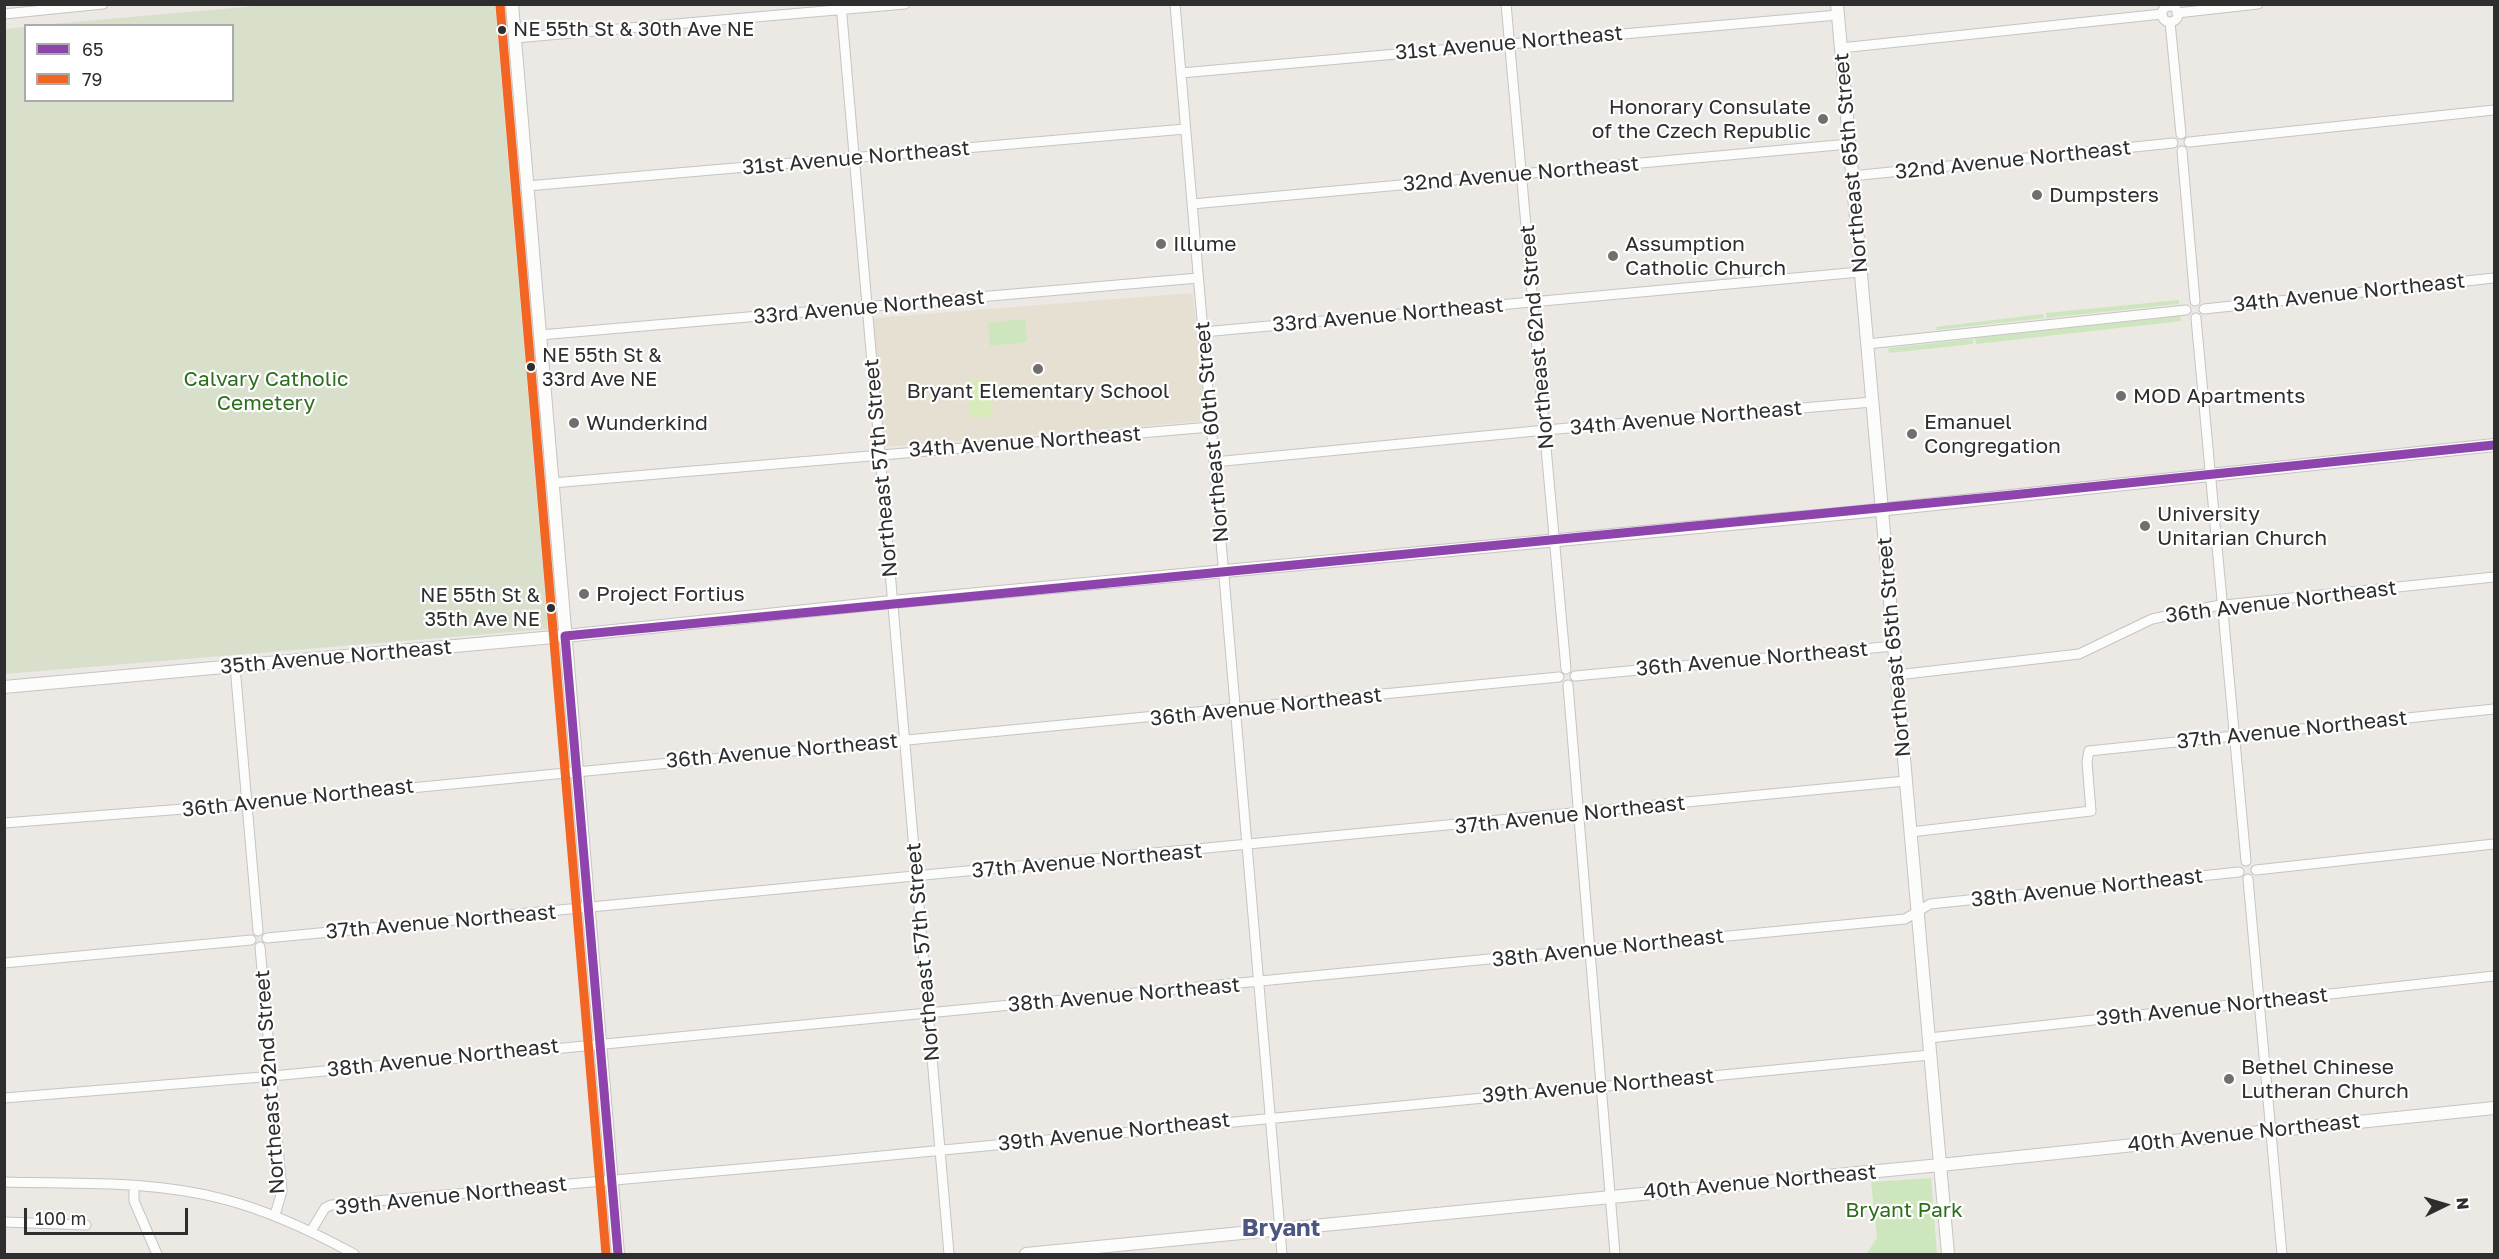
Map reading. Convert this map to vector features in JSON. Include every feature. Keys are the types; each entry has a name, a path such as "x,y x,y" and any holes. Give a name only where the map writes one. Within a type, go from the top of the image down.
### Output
{"main road":[{"path":"512,4 618,1254"},
{"name":"Northeast 65th Street","path":"1837,10 1948,1254"},
{"name":"35th Avenue Northeast","path":"4,687 566,636 892,602 1882,510 2494,445"},
{"name":"40th Avenue Northeast","path":"1026,1254 1109,1250 1280,1229 2494,1108"}],"street":[{"path":"4,14 104,4"},
{"path":"515,38 841,7 905,4"},
{"name":"Northeast 60th Street","path":"1175,4 1282,1254"},
{"name":"Northeast 62nd Street","path":"1506,4 1535,302 1566,669"},
{"path":"2177,13 2258,4"},
{"path":"2169,5 2175,8 2177,13 2175,19 2170,22 2164,20 2162,14 2169,5"},
{"name":"Northeast 57th Street","path":"841,7 949,1254"},
{"name":"31st Avenue Northeast","path":"1181,73 1837,10"},
{"path":"1841,48 2162,14"},
{"path":"2170,22 2181,134"},
{"path":"2189,142 2494,110"},
{"name":"31st Avenue Northeast","path":"527,186 1185,129"},
{"path":"2181,134 2186,136 2189,142 2187,148 2182,151 2175,149 2173,143 2176,136 2181,134"},
{"name":"32nd Avenue Northeast","path":"1852,176 2173,143"},
{"name":"32nd Avenue Northeast","path":"1192,204 1850,144"},
{"path":"2182,151 2195,301"},
{"name":"33rd Avenue Northeast","path":"1203,332 1860,272"},
{"name":"34th Avenue Northeast","path":"2204,309 2494,278"},
{"name":"33rd Avenue Northeast","path":"540,335 1198,279"},
{"path":"2195,301 2201,303 2204,309 2202,315 2196,318 2189,316 2186,310 2188,304 2195,301"},
{"path":"1867,344 2186,310"},
{"path":"2196,318 2246,861"},
{"name":"34th Avenue Northeast","path":"1214,462 1546,429 1872,402"},
{"name":"34th Avenue Northeast","path":"552,483 879,453 1211,428"},
{"name":"36th Avenue Northeast","path":"1897,675 2079,654 2152,619 2224,605 2494,577"},
{"name":"36th Avenue Northeast","path":"1575,676 1894,646"},
{"path":"235,666 258,931"},
{"path":"1566,669 1572,671 1575,676 1574,681 1568,685 1561,683 1558,677 1561,671 1566,669"},
{"name":"36th Avenue Northeast","path":"4,823 246,804 577,770 1235,710 1558,677"},
{"path":"1568,685 1615,1254"},
{"name":"37th Avenue Northeast","path":"1911,832 2091,811 2086,762 2089,751 2494,710"},
{"name":"37th Avenue Northeast","path":"267,938 1906,781"},
{"path":"2256,870 2494,844"},
{"path":"2246,861 2253,863 2256,870 2253,877 2248,879 2242,878 2238,872 2240,864 2246,861"},
{"name":"38th Avenue Northeast","path":"4,1098 271,1076 600,1042 1258,982 1905,919 1930,904 2238,872"},
{"path":"2248,879 2282,1254"},
{"path":"258,931 264,933 267,938 265,945 260,947 253,945 250,940 252,934 258,931"},
{"path":"4,963 250,940"},
{"name":"Northeast 52nd Street","path":"260,947 282,1191 275,1215"},
{"name":"39th Avenue Northeast","path":"1929,1038 2494,976"},
{"name":"39th Avenue Northeast","path":"311,1232 325,1208 332,1205 612,1181 1930,1055"},
{"path":"4,1182 134,1187 201,1194 275,1215 354,1254"},
{"path":"134,1187 134,1201 157,1254"},
{"path":"4,1222 86,1225"}],"shaded area":[{"name":"Bryant Elementary School","path":"1193,293 1205,421 883,447 873,318"}],"green space":[{"name":"Calvary Catholic Cemetery","path":"267,5 495,5 548,629 5,674 5,29 24,27 24,102 234,102 234,24 51,24"},
{"path":"2179,300 2179,304 2046,318 2046,313"},
{"path":"2043,314 2044,318 1937,330 1936,327"},
{"path":"2180,316 2181,321 1976,344 1975,338"},
{"path":"1025,319 1027,342 990,346 988,323"},
{"path":"1973,339 1973,344 1889,353 1888,348"},
{"path":"990,379 993,416 970,418 967,381"},
{"name":"Bryant Park","path":"1931,1178 1937,1254 1849,1254 1867,1253 1877,1238 1871,1182"}],"transit line":[{"name":"79","path":"500,5 606,1254"},
{"name":"65","path":"565,636 2012,495 2494,445"},
{"name":"65","path":"565,636 618,1254"}],"place":[{"name":"NE 55th St & 30th Ave NE","path":"502,30"},
{"name":"Honorary Consulate of the Czech Republic","path":"1823,119"},
{"name":"Dumpsters","path":"2037,195"},
{"name":"Illume","path":"1161,244"},
{"name":"Assumption Catholic Church","path":"1613,256"},
{"name":"NE 55th St & 33rd Ave NE","path":"531,367"},
{"name":"Bryant Elementary School","path":"1038,369"},
{"name":"MOD Apartments","path":"2121,396"},
{"name":"Wunderkind","path":"574,423"},
{"name":"Emanuel Congregation","path":"1912,434"},
{"name":"University Unitarian Church","path":"2145,526"},
{"name":"Project Fortius","path":"584,594"},
{"name":"NE 55th St & 35th Ave NE","path":"551,608"},
{"name":"Bethel Chinese Lutheran Church","path":"2229,1079"}],"district":[{"name":"Bryant","path":"1281,1228"}]}
